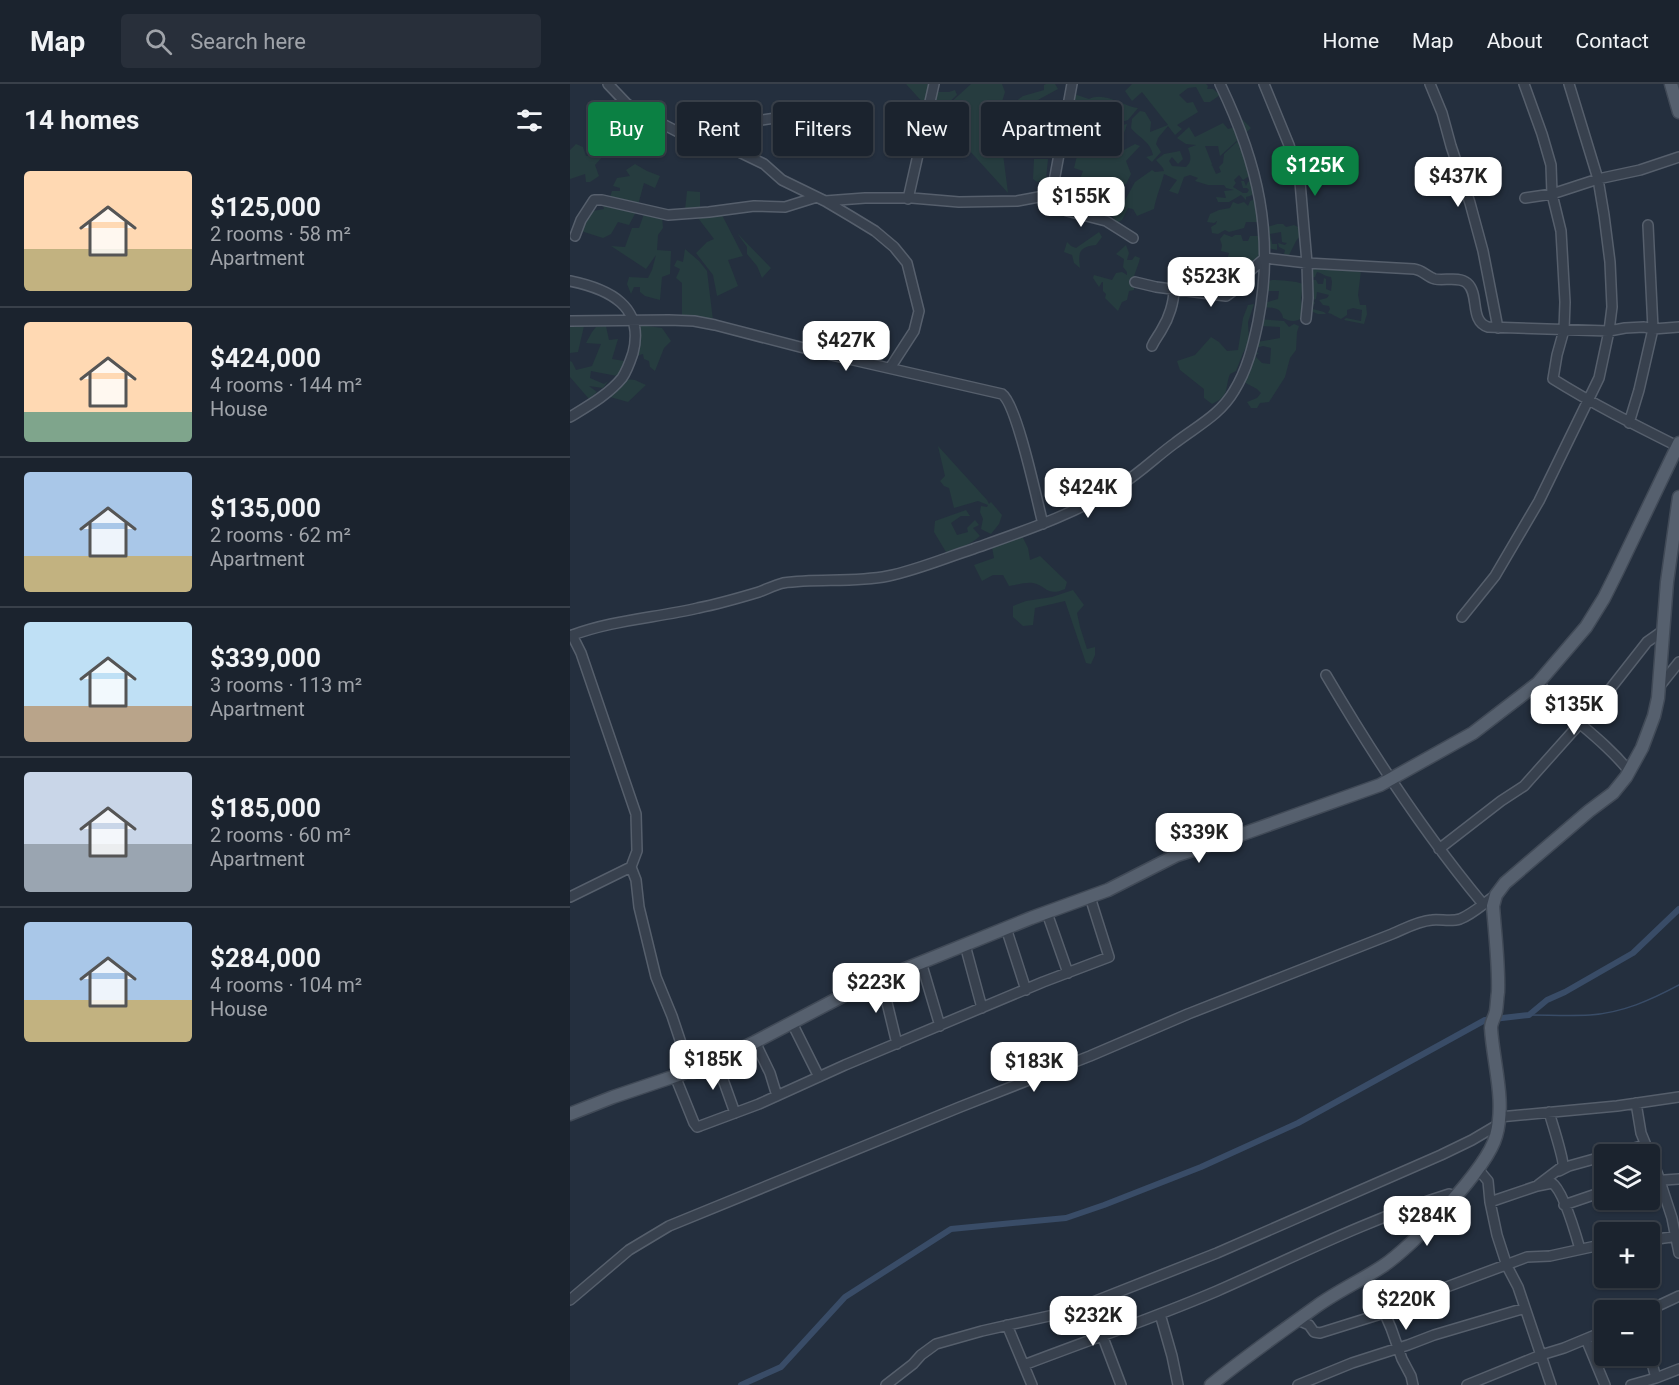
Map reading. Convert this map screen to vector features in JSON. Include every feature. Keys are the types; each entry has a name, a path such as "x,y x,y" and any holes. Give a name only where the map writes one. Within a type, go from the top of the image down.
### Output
{"main road":[{"path":"1671,84 1679,112"},
{"path":"570,1114 675,1076 694,1072 854,990 1006,928 1108,891 1178,855 1380,785 1473,733 1538,683 1586,627 1604,598 1678,444"},
{"path":"1211,1385 1298,1320 1340,1291 1385,1265 1401,1252 1429,1225 1488,1155 1495,1140 1498,1122 1497,1069 1491,1025 1496,1011 1498,976 1493,906 1496,896 1505,883 1613,792 1629,771 1642,748 1654,716 1659,687 1667,582 1679,497"}],"street":[{"path":"608,84 627,104 677,131"},
{"path":"908,199 934,84"},
{"path":"575,236 581,220 594,200 668,215 754,206 785,207 821,199 866,198 988,202 1017,201 1044,196 1053,187 1072,84"},
{"path":"694,1072 658,984 639,907 636,880 631,867 637,851 636,814 581,653 571,636 612,623 695,609 781,584 886,576 927,565 1043,524 1098,498 1122,484 1224,406 1245,372 1253,346 1263,296 1265,238 1257,184 1242,134 1220,84"},
{"path":"1264,84 1289,145 1300,182 1307,263 1306,319"},
{"path":"1430,84 1442,113 1470,203 1483,250 1498,328"},
{"path":"1524,84 1551,165 1552,194 1561,231 1565,302 1564,330 1553,379 1629,423 1678,444"},
{"path":"1462,616 1496,576 1539,501 1599,378 1609,331 1612,307 1610,262 1598,178 1569,84"},
{"path":"747,156 764,164 782,180 821,199 875,231 908,263 918,311 914,331 890,368"},
{"path":"1525,198 1552,194 1598,178 1640,170 1679,157"},
{"path":"1044,196 1067,211 1106,221 1133,238"},
{"path":"1629,423 1653,329 1648,225"},
{"path":"1135,282 1226,296 1233,291 1236,283 1265,258 1419,270 1435,279 1463,280 1467,283 1472,290 1479,321 1483,326 1609,331 1679,327"},
{"path":"570,281 593,287 619,300 626,306 636,328 634,348 623,376 603,395 570,417"},
{"path":"1152,346 1174,302 1174,289"},
{"path":"570,321 694,321 1006,396 1016,418 1043,524"},
{"path":"1439,849 1524,786 1581,724 1647,642 1664,630"},
{"path":"1659,687 1679,662"},
{"path":"1326,675 1390,780 1439,849 1483,904"},
{"path":"1538,683 1629,771"},
{"path":"570,897 631,867"},
{"path":"570,1300 629,1250 677,1222 1101,1052 1188,1014 1424,921 1461,918 1496,896"},
{"path":"675,1076 697,1127 777,1096 982,1008 1109,957 1090,897"},
{"path":"1047,913 1068,973"},
{"path":"1006,928 1026,990"},
{"path":"965,945 982,1008"},
{"path":"921,962 940,1026"},
{"path":"882,978 897,1044"},
{"path":"792,1023 819,1077"},
{"path":"755,1042 770,1073 777,1096"},
{"path":"716,1060 735,1113"},
{"path":"886,1385 936,1344 1058,1314 1093,1302 1226,1249 1441,1155 1472,1140 1494,1127 1498,1122 1550,1112 1679,1097"},
{"path":"1636,1103 1645,1144"},
{"path":"1537,1186 1563,1166 1564,1162 1550,1112"},
{"path":"1554,1174 1569,1166 1594,1159"},
{"path":"1478,1169 1488,1181 1497,1235 1507,1266 1518,1287 1551,1385"},
{"path":"1660,1181 1679,1179"},
{"path":"1490,1202 1537,1186 1555,1184 1580,1249"},
{"path":"1024,1365 1216,1291 1396,1212 1449,1194 1455,1196"},
{"path":"1660,1194 1677,1236 1679,1253"},
{"path":"1564,1205 1594,1195"},
{"path":"1660,1239 1677,1236"},
{"path":"1298,1320 1309,1325 1314,1332 1320,1333 1384,1313 1527,1257 1550,1256 1594,1246"},
{"path":"1366,1277 1378,1298 1413,1385"},
{"path":"1660,1305 1679,1296"},
{"path":"1093,1302 1096,1319 1121,1385"},
{"path":"1298,1385 1352,1363 1434,1335 1525,1308"},
{"path":"1160,1314 1178,1385"},
{"path":"1007,1325 1032,1385"},
{"path":"1467,1385 1594,1336"},
{"path":"1586,1339 1605,1385"},
{"path":"1653,1366 1656,1378"},
{"path":"1631,1385 1679,1368"}],"green space":[{"path":"906,84 932,84 927,102 922,102"},
{"path":"971,84 1002,84 1005,92 1002,102 981,102 981,156 1003,156 1008,193 969,150 969,102 951,102"},
{"path":"1055,84 1058,89 1036,101 1015,102 1023,96 1044,90 1044,85"},
{"path":"1132,84 1206,84 1207,89 1213,89 1220,95 1210,102 1204,102 1196,87 1188,88 1179,95 1187,103 1193,102 1198,112 1177,125 1182,129 1175,135 1168,126 1158,138 1156,144 1161,152 1152,162 1146,157 1153,155 1152,150 1131,128 1132,119 1140,111 1145,112 1151,122 1150,132 1168,125 1142,92 1132,101 1125,91"},
{"path":"955,90 957,95 949,102 932,102 934,92"},
{"path":"1071,93 1089,99 1101,97 1118,102 1070,102"},
{"path":"1122,103 1138,108 1128,120 1122,122"},
{"path":"1242,119 1251,128 1220,156 1218,146 1205,146 1216,174 1221,172 1219,167 1223,163 1224,154 1240,139 1243,147 1239,149 1243,151 1251,175 1243,180 1239,175 1234,180 1236,183 1233,187 1247,193 1249,190 1243,188 1241,181 1244,181 1246,186 1253,179 1256,192 1246,197 1246,200 1241,195 1229,202 1218,202 1216,197 1226,198 1224,191 1234,190 1224,185 1208,185 1195,181 1198,178 1190,175 1184,177 1178,194 1169,191 1177,180 1164,174 1154,209 1137,216 1133,209 1128,208 1122,220 1116,223 1112,211 1124,202 1135,182 1152,170 1164,171 1156,160 1164,154 1180,151 1183,159 1178,164 1172,157 1169,161 1172,166 1186,167 1188,165 1190,154 1188,148 1196,145 1186,144 1177,138 1189,127 1195,137 1223,123 1228,129 1236,127"},
{"path":"1127,124 1122,137 1122,125"},
{"path":"576,144 583,147 586,156 603,156 595,165 599,176 590,182 586,182 585,174 570,179 570,150"},
{"path":"1135,144 1140,146 1126,161 1131,174 1126,184 1113,189 1096,203 1091,211 1078,207 1096,197 1096,191 1103,180 1096,177 1083,186 1080,179 1083,171 1074,168 1077,156 1122,156 1122,151"},
{"path":"1034,159 1048,159 1046,179 1037,182 1033,179"},
{"path":"635,164 660,176 655,188 644,183 638,205 615,202 610,197 612,191 620,191 620,188 613,186 617,178 630,176 626,170"},
{"path":"687,191 700,192 700,210 685,210"},
{"path":"1254,195 1260,222 1246,222 1244,228 1229,232 1225,230 1218,234 1212,233 1211,227 1217,221 1207,222 1210,214 1230,208 1233,202 1238,204 1244,202 1248,206"},
{"path":"609,204 636,212 629,225 618,222 611,234 603,238 581,231 593,211 604,209 603,205"},
{"path":"644,214 662,216 663,228 658,235 657,250 671,251 670,274 662,277 660,300 645,296 640,292 640,287 634,287 631,294 627,284 629,277 648,278 656,255 646,269 611,246 625,247 632,228 639,228"},
{"path":"722,215 743,256 728,260 738,286 717,296 713,275 696,253 707,242 714,239 698,218"},
{"path":"1277,224 1298,227 1301,235 1289,255 1284,254 1285,250 1279,247 1278,243 1285,245 1287,243 1282,242 1281,232 1270,234 1272,244 1277,244 1277,250 1267,248 1264,228"},
{"path":"1099,232 1102,237 1096,245 1086,247 1081,251 1080,268 1074,263 1072,255 1064,252 1067,242 1076,248"},
{"path":"737,233 771,268 762,278 757,266 747,254 747,247"},
{"path":"1224,234 1232,237 1241,235 1243,241 1248,241 1250,236 1261,236 1261,250 1254,264 1241,273 1225,276 1218,269 1203,268 1200,282 1193,284 1195,265 1188,261 1189,258 1193,257 1203,261 1227,260 1229,253 1221,251 1220,239"},
{"path":"1126,245 1129,253 1127,260 1132,260 1135,256 1140,258 1132,282 1134,290 1129,291 1127,300 1122,302 1118,311 1105,298 1103,282 1099,287 1093,278 1094,275 1112,280 1116,273 1122,272 1127,275 1123,267 1124,259 1116,254"},
{"path":"685,249 707,271 713,320 682,321 682,283 676,278 680,269 674,266 677,260 683,262"},
{"path":"1310,261 1361,271 1358,295 1360,305 1366,305 1367,314 1364,324 1344,320 1346,318 1361,321 1362,310 1353,308 1347,310 1347,315 1341,319 1328,313 1329,306 1323,305 1319,300 1329,295 1317,292 1316,299 1313,300 1315,303 1313,309 1326,314 1308,310 1312,280 1323,284 1324,278 1326,279 1326,289 1331,291 1332,282 1331,277 1317,272 1315,277 1307,279"},
{"path":"1272,280 1303,284 1301,300 1304,317 1296,321 1289,320 1283,318 1278,310 1263,307 1264,303 1278,299 1279,291 1267,291 1266,282"},
{"path":"1254,304 1248,322 1249,342 1236,371 1230,374 1224,395 1212,404 1204,398 1204,389 1180,370 1177,361 1195,355 1211,337 1227,351 1238,350 1243,318 1248,305"},
{"path":"1258,319 1284,321 1289,327 1294,324 1299,326 1296,350 1290,358 1285,377 1269,402 1260,403 1257,408 1251,408 1247,402 1257,398 1261,393 1240,380 1251,351 1259,353 1255,356 1262,363 1270,364 1271,348 1263,346 1256,348 1257,342 1280,338 1280,327 1260,326"},
{"path":"570,323 584,326 578,352 570,353"},
{"path":"640,325 662,328 671,341 664,348 655,371 650,367 649,361 644,359 643,354 636,356 636,331"},
{"path":"606,326 609,340 618,339 612,359 624,361 620,374 617,376 591,371 590,378 604,384 608,381 603,388 589,386 597,392 589,399 570,377 570,361 576,370 592,366 601,344 586,343 596,327"},
{"path":"625,379 646,385 628,402 603,395"},
{"path":"938,446 989,504 991,502 1002,515 999,524 991,534 981,529 983,519 980,512 981,506 987,507 988,505 978,501 954,508 949,488 940,481 945,476"},
{"path":"966,510 970,516 961,516 951,523 957,535 968,532 967,528 975,520 979,525 973,528 980,536 968,544 946,552 934,532 935,521"},
{"path":"1020,532 1028,548 1030,560 1040,556 1067,582 1065,589 1054,592 1038,584 1030,583 1009,586 1003,575 993,575 982,581 974,565 994,558 991,542"},
{"path":"1073,590 1084,605 1077,613 1087,649 1095,647 1095,655 1091,664 1086,663 1065,601 1035,608 1033,625 1023,626 1013,617 1013,606"}],"waterway":[{"path":"741,1385 781,1367 845,1297 951,1229 1066,1218 1201,1167 1298,1123 1485,1020 1529,1015 1547,1000 1633,953 1679,909"},
{"path":"1529,1015 1590,1015 1613,1012 1647,1001 1679,985"}]}
